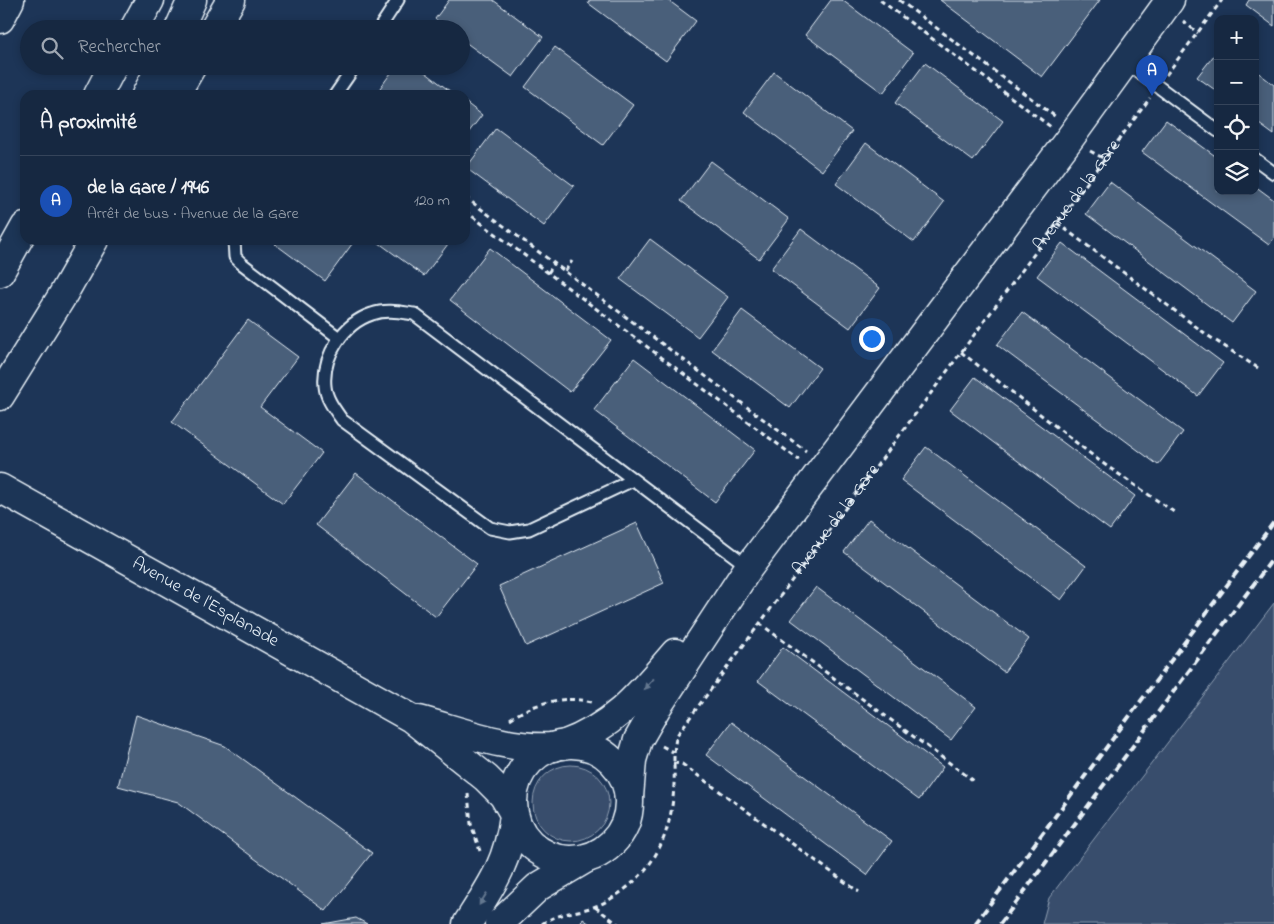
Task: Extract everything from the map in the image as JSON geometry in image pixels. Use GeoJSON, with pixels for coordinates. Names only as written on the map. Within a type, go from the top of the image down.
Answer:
{"type":"FeatureCollection","features":[{"type":"Feature","properties":{"kind":"main road"},"geometry":{"type":"LineString","coordinates":[[0,19],[10,0]]}},
{"type":"Feature","properties":{"kind":"main road"},"geometry":{"type":"LineString","coordinates":[[139,20],[150,0]]}},
{"type":"Feature","properties":{"kind":"main road"},"geometry":{"type":"LineString","coordinates":[[183,20],[192,0]]}},
{"type":"Feature","properties":{"kind":"main road"},"geometry":{"type":"LineString","coordinates":[[219,20],[231,0]]}},
{"type":"Feature","properties":{"kind":"main road"},"geometry":{"type":"LineString","coordinates":[[499,924],[538,887],[600,851],[622,830],[630,797],[632,760],[638,740],[657,707],[749,567],[1125,62],[1165,2]]}},
{"type":"Feature","properties":{"kind":"main road"},"geometry":{"type":"LineString","coordinates":[[101,90],[109,75]]}},
{"type":"Feature","properties":{"kind":"main road"},"geometry":{"type":"LineString","coordinates":[[149,90],[156,75]]}},
{"type":"Feature","properties":{"kind":"main road"},"geometry":{"type":"LineString","coordinates":[[178,90],[187,75]]}},
{"type":"Feature","properties":{"kind":"main road"},"geometry":{"type":"LineString","coordinates":[[0,272],[20,236]]}},
{"type":"Feature","properties":{"kind":"main road"},"geometry":{"type":"LineString","coordinates":[[3,391],[72,245]]}},
{"type":"Feature","properties":{"kind":"main road"},"geometry":{"type":"LineString","coordinates":[[3,391],[61,298],[91,245]]}},
{"type":"Feature","properties":{"kind":"main road","name":"Avenue de l'Esplanade"},"geometry":{"type":"LineString","coordinates":[[0,488],[411,718],[486,778],[503,795],[514,814]]}},
{"type":"Feature","properties":{"kind":"main road"},"geometry":{"type":"LineString","coordinates":[[467,924],[498,875],[506,857],[514,814],[515,792],[524,768],[532,759],[557,746],[603,727],[629,706],[749,567]]}},
{"type":"Feature","properties":{"kind":"main road","name":"Avenue de l'Esplanade"},"geometry":{"type":"LineString","coordinates":[[411,718],[507,744],[535,748],[557,746]]}},
{"type":"Feature","properties":{"kind":"main road"},"geometry":{"type":"LineString","coordinates":[[557,746],[582,746],[605,755],[620,771],[630,797]]}},
{"type":"Feature","properties":{"kind":"main road"},"geometry":{"type":"LineString","coordinates":[[514,814],[526,841],[540,852],[550,856],[570,859],[600,851]]}},
{"type":"Feature","properties":{"kind":"lane"},"geometry":{"type":"LineString","coordinates":[[385,20],[398,0]]}},
{"type":"Feature","properties":{"kind":"lane"},"geometry":{"type":"LineString","coordinates":[[1125,62],[1214,128]]}},
{"type":"Feature","properties":{"kind":"lane"},"geometry":{"type":"LineString","coordinates":[[338,90],[349,75]]}},
{"type":"Feature","properties":{"kind":"lane"},"geometry":{"type":"LineString","coordinates":[[1259,162],[1274,173]]}},
{"type":"Feature","properties":{"kind":"lane"},"geometry":{"type":"LineString","coordinates":[[234,245],[235,257],[241,263],[339,338]]}},
{"type":"Feature","properties":{"kind":"lane"},"geometry":{"type":"LineString","coordinates":[[633,480],[530,529],[510,532],[490,528],[342,420],[330,404],[325,386],[331,352],[339,338],[353,323],[372,314],[385,311],[414,314],[749,567]]}},
{"type":"Feature","properties":{"kind":"path"},"geometry":{"type":"LineString","coordinates":[[880,0],[1050,127]]}},
{"type":"Feature","properties":{"kind":"path"},"geometry":{"type":"LineString","coordinates":[[899,0],[1057,118]]}},
{"type":"Feature","properties":{"kind":"path"},"geometry":{"type":"LineString","coordinates":[[1164,78],[1222,0]]}},
{"type":"Feature","properties":{"kind":"path","name":"Avenue de la Gare"},"geometry":{"type":"LineString","coordinates":[[542,924],[551,918],[606,902],[640,877],[651,864],[660,849],[672,809],[675,773],[673,763],[678,735],[759,623],[1152,96]]}},
{"type":"Feature","properties":{"kind":"path"},"geometry":{"type":"LineString","coordinates":[[470,201],[808,453]]}},
{"type":"Feature","properties":{"kind":"path"},"geometry":{"type":"LineString","coordinates":[[470,215],[802,462]]}},
{"type":"Feature","properties":{"kind":"path"},"geometry":{"type":"LineString","coordinates":[[1057,223],[1210,336],[1258,368]]}},
{"type":"Feature","properties":{"kind":"path"},"geometry":{"type":"LineString","coordinates":[[565,271],[572,261]]}},
{"type":"Feature","properties":{"kind":"path"},"geometry":{"type":"LineString","coordinates":[[548,273],[554,264]]}},
{"type":"Feature","properties":{"kind":"path"},"geometry":{"type":"LineString","coordinates":[[962,352],[1102,462],[1174,512]]}},
{"type":"Feature","properties":{"kind":"path"},"geometry":{"type":"LineString","coordinates":[[759,623],[974,781]]}},
{"type":"Feature","properties":{"kind":"path"},"geometry":{"type":"LineString","coordinates":[[504,724],[522,711],[552,701],[583,700],[597,704]]}},
{"type":"Feature","properties":{"kind":"path"},"geometry":{"type":"LineString","coordinates":[[673,763],[682,764],[859,892]]}},
{"type":"Feature","properties":{"kind":"path"},"geometry":{"type":"LineString","coordinates":[[469,787],[471,824],[481,853]]}},
{"type":"Feature","properties":{"kind":"path"},"geometry":{"type":"LineString","coordinates":[[594,907],[618,924]]}},
{"type":"Feature","properties":{"kind":"shaded area"},"geometry":{"type":"Polygon","coordinates":[[[1274,603],[1274,924],[1042,924],[1049,898],[1274,603]]]}},
{"type":"Feature","properties":{"kind":"shaded area"},"geometry":{"type":"Polygon","coordinates":[[[571,765],[586,768],[598,776],[606,788],[609,803],[606,818],[598,830],[586,838],[571,841],[556,838],[544,830],[536,818],[533,803],[536,788],[544,776],[556,768],[571,765]]]}},
{"type":"Feature","properties":{"kind":"building"},"geometry":{"type":"Polygon","coordinates":[[[449,0],[493,0],[543,37],[513,77],[470,46],[470,20],[435,19],[449,0]]]}},
{"type":"Feature","properties":{"kind":"building"},"geometry":{"type":"Polygon","coordinates":[[[590,0],[668,0],[696,21],[666,61],[588,3],[590,0]]]}},
{"type":"Feature","properties":{"kind":"building"},"geometry":{"type":"Polygon","coordinates":[[[831,0],[842,0],[913,53],[883,93],[805,35],[831,0]]]}},
{"type":"Feature","properties":{"kind":"building"},"geometry":{"type":"Polygon","coordinates":[[[940,0],[1100,0],[1042,77],[940,0]]]}},
{"type":"Feature","properties":{"kind":"building"},"geometry":{"type":"Polygon","coordinates":[[[1249,0],[1274,0],[1274,26],[1246,5],[1249,0]]]}},
{"type":"Feature","properties":{"kind":"building"},"geometry":{"type":"Polygon","coordinates":[[[555,47],[633,105],[603,145],[525,87],[555,47]]]}},
{"type":"Feature","properties":{"kind":"building"},"geometry":{"type":"Polygon","coordinates":[[[1214,55],[1214,89],[1197,77],[1214,55]]]}},
{"type":"Feature","properties":{"kind":"building"},"geometry":{"type":"Polygon","coordinates":[[[925,63],[1003,121],[973,161],[895,103],[925,63]]]}},
{"type":"Feature","properties":{"kind":"building"},"geometry":{"type":"Polygon","coordinates":[[[774,72],[852,131],[822,171],[744,112],[774,72]]]}},
{"type":"Feature","properties":{"kind":"building"},"geometry":{"type":"Polygon","coordinates":[[[1259,73],[1274,85],[1274,135],[1259,124],[1259,73]]]}},
{"type":"Feature","properties":{"kind":"building"},"geometry":{"type":"Polygon","coordinates":[[[389,75],[429,75],[448,90],[379,90],[389,75]]]}},
{"type":"Feature","properties":{"kind":"building"},"geometry":{"type":"Polygon","coordinates":[[[470,106],[482,115],[470,131],[470,106]]]}},
{"type":"Feature","properties":{"kind":"building"},"geometry":{"type":"Polygon","coordinates":[[[1166,120],[1214,155],[1214,195],[1259,195],[1259,189],[1274,200],[1274,238],[1269,245],[1142,152],[1166,120]]]}},
{"type":"Feature","properties":{"kind":"building"},"geometry":{"type":"Polygon","coordinates":[[[496,128],[574,186],[544,226],[470,171],[470,163],[496,128]]]}},
{"type":"Feature","properties":{"kind":"building"},"geometry":{"type":"Polygon","coordinates":[[[866,143],[944,202],[914,242],[836,184],[866,143]]]}},
{"type":"Feature","properties":{"kind":"building"},"geometry":{"type":"Polygon","coordinates":[[[711,161],[789,219],[759,259],[681,201],[711,161]]]}},
{"type":"Feature","properties":{"kind":"building"},"geometry":{"type":"Polygon","coordinates":[[[1110,182],[1256,291],[1232,323],[1086,214],[1110,182]]]}},
{"type":"Feature","properties":{"kind":"building"},"geometry":{"type":"Polygon","coordinates":[[[801,229],[880,288],[850,328],[771,269],[801,229]]]}},
{"type":"Feature","properties":{"kind":"building"},"geometry":{"type":"Polygon","coordinates":[[[650,239],[728,297],[698,337],[620,279],[650,239]]]}},
{"type":"Feature","properties":{"kind":"building"},"geometry":{"type":"Polygon","coordinates":[[[1062,243],[1223,363],[1198,396],[1037,276],[1062,243]]]}},
{"type":"Feature","properties":{"kind":"building"},"geometry":{"type":"Polygon","coordinates":[[[276,245],[351,245],[325,281],[276,245]]]}},
{"type":"Feature","properties":{"kind":"building"},"geometry":{"type":"Polygon","coordinates":[[[382,245],[447,245],[424,276],[382,245]]]}},
{"type":"Feature","properties":{"kind":"building"},"geometry":{"type":"Polygon","coordinates":[[[490,248],[611,340],[570,392],[450,300],[490,248]]]}},
{"type":"Feature","properties":{"kind":"building"},"geometry":{"type":"Polygon","coordinates":[[[742,310],[820,368],[790,408],[712,350],[742,310]]]}},
{"type":"Feature","properties":{"kind":"building"},"geometry":{"type":"Polygon","coordinates":[[[1022,312],[1183,432],[1158,465],[997,345],[1022,312]]]}},
{"type":"Feature","properties":{"kind":"building"},"geometry":{"type":"Polygon","coordinates":[[[248,320],[298,357],[260,407],[322,453],[283,504],[172,422],[248,320]]]}},
{"type":"Feature","properties":{"kind":"building"},"geometry":{"type":"Polygon","coordinates":[[[634,358],[755,450],[715,502],[594,410],[634,358]]]}},
{"type":"Feature","properties":{"kind":"building"},"geometry":{"type":"Polygon","coordinates":[[[975,377],[1135,496],[1110,530],[950,410],[975,377]]]}},
{"type":"Feature","properties":{"kind":"building"},"geometry":{"type":"Polygon","coordinates":[[[926,447],[1086,566],[1061,600],[901,480],[926,447]]]}},
{"type":"Feature","properties":{"kind":"building"},"geometry":{"type":"Polygon","coordinates":[[[356,473],[477,564],[436,617],[316,525],[356,473]]]}},
{"type":"Feature","properties":{"kind":"building"},"geometry":{"type":"Polygon","coordinates":[[[869,519],[1029,639],[1004,672],[844,552],[869,519]]]}},
{"type":"Feature","properties":{"kind":"building"},"geometry":{"type":"Polygon","coordinates":[[[637,523],[664,583],[526,646],[499,586],[637,523]]]}},
{"type":"Feature","properties":{"kind":"building"},"geometry":{"type":"Polygon","coordinates":[[[816,587],[976,707],[951,740],[791,620],[816,587]]]}},
{"type":"Feature","properties":{"kind":"building"},"geometry":{"type":"Polygon","coordinates":[[[783,647],[943,767],[919,800],[758,681],[783,647]]]}},
{"type":"Feature","properties":{"kind":"building"},"geometry":{"type":"Polygon","coordinates":[[[136,715],[225,746],[372,853],[326,911],[178,802],[118,786],[136,715]]]}},
{"type":"Feature","properties":{"kind":"building"},"geometry":{"type":"Polygon","coordinates":[[[731,722],[892,841],[867,875],[706,755],[731,722]]]}},
{"type":"Feature","properties":{"kind":"building"},"geometry":{"type":"Polygon","coordinates":[[[356,918],[367,924],[323,924],[356,918]]]}},
{"type":"Feature","properties":{"kind":"building"},"geometry":{"type":"Polygon","coordinates":[[[583,919],[590,924],[580,924],[583,919]]]}},
{"type":"Feature","properties":{"kind":"railway"},"geometry":{"type":"LineString","coordinates":[[975,924],[1274,522]]}},
{"type":"Feature","properties":{"kind":"railway"},"geometry":{"type":"LineString","coordinates":[[1000,924],[1274,557]]}},
{"type":"Feature","properties":{"kind":"place","name":"de la Gare / 1946"},"geometry":{"type":"Point","coordinates":[1152,96]}}]}
